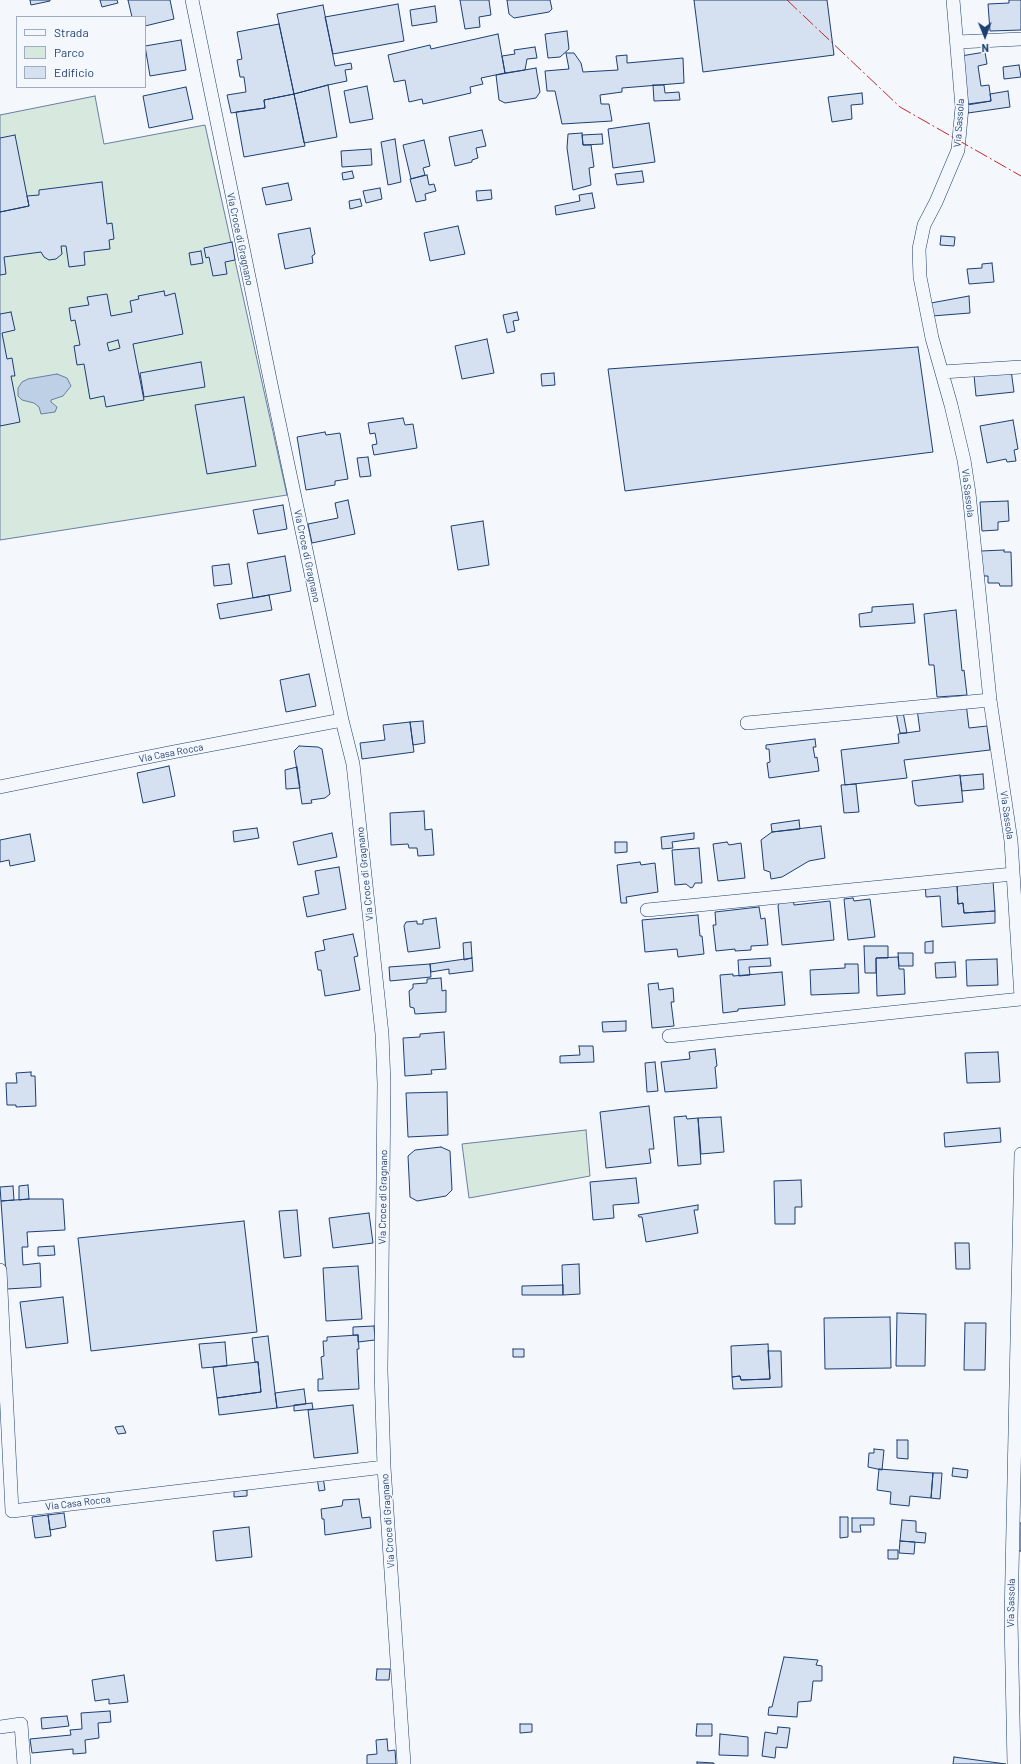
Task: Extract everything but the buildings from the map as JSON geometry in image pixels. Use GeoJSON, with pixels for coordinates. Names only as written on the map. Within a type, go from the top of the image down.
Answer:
{"type":"FeatureCollection","features":[{"type":"Feature","properties":{"kind":"street","name":"Via Croce di Gragnano"},"geometry":{"type":"LineString","coordinates":[[192,0],[342,720],[353,764],[382,1034],[384,1084],[381,1370],[384,1467],[404,1764]]}},
{"type":"Feature","properties":{"kind":"street","name":"Via Sassola"},"geometry":{"type":"LineString","coordinates":[[953,0],[958,42],[962,107],[958,150],[936,202],[924,225],[919,249],[920,277],[924,303],[962,453],[969,493],[990,700],[1010,841],[1021,998]]}},
{"type":"Feature","properties":{"kind":"street"},"geometry":{"type":"LineString","coordinates":[[958,42],[1021,39]]}},
{"type":"Feature","properties":{"kind":"street"},"geometry":{"type":"LineString","coordinates":[[942,372],[1021,367]]}},
{"type":"Feature","properties":{"kind":"street"},"geometry":{"type":"LineString","coordinates":[[747,723],[990,700]]}},
{"type":"Feature","properties":{"kind":"street","name":"Via Casa Rocca"},"geometry":{"type":"LineString","coordinates":[[0,787],[342,720]]}},
{"type":"Feature","properties":{"kind":"street"},"geometry":{"type":"LineString","coordinates":[[647,910],[1013,874]]}},
{"type":"Feature","properties":{"kind":"street"},"geometry":{"type":"LineString","coordinates":[[669,1036],[1021,998]]}},
{"type":"Feature","properties":{"kind":"street","name":"Via Sassola"},"geometry":{"type":"LineString","coordinates":[[1014,1764],[1011,1619],[1021,1154]]}},
{"type":"Feature","properties":{"kind":"street","name":"Via Casa Rocca"},"geometry":{"type":"LineString","coordinates":[[0,1270],[12,1511],[384,1467]]}},
{"type":"Feature","properties":{"kind":"street"},"geometry":{"type":"LineString","coordinates":[[0,1727],[21,1724],[24,1764]]}},
{"type":"Feature","properties":{"kind":"green space"},"geometry":{"type":"Polygon","coordinates":[[[95,96],[104,144],[205,125],[287,495],[0,540],[0,115],[95,96]]]}},
{"type":"Feature","properties":{"kind":"green space"},"geometry":{"type":"Polygon","coordinates":[[[586,1130],[590,1176],[469,1198],[462,1144],[586,1130]]]}},
{"type":"Feature","properties":{"kind":"water"},"geometry":{"type":"Polygon","coordinates":[[[57,374],[67,378],[71,386],[63,396],[51,400],[51,402],[57,407],[55,412],[41,414],[39,407],[34,403],[22,400],[18,396],[18,388],[22,382],[28,379],[57,374]]]}},
{"type":"Feature","properties":{"kind":"power"},"geometry":{"type":"LineString","coordinates":[[787,0],[900,107],[1021,176]]}}]}
